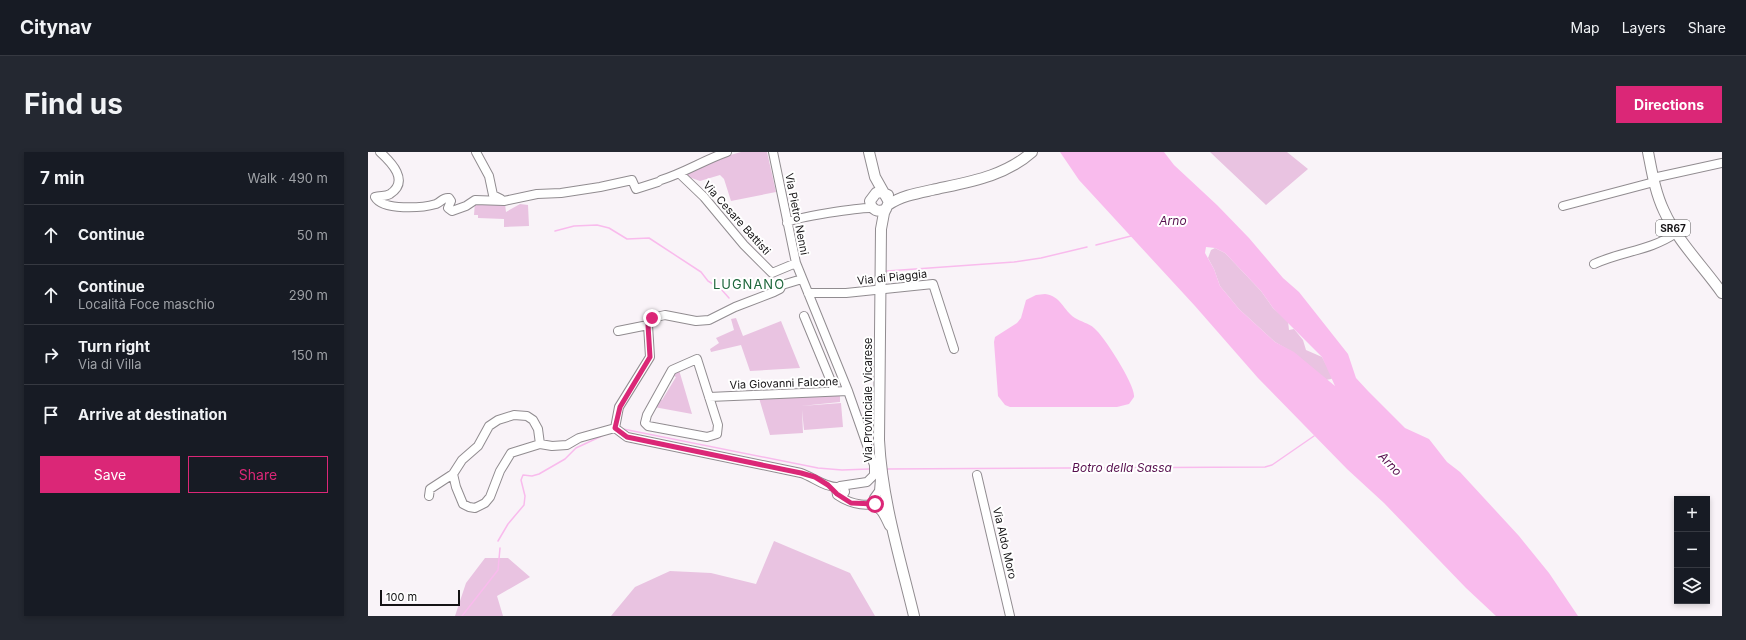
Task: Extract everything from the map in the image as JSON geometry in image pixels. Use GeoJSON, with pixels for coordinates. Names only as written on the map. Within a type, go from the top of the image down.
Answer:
{"type":"FeatureCollection","features":[{"type":"Feature","properties":{"kind":"main road"},"geometry":{"type":"LineString","coordinates":[[869,152],[875,177],[887,203]]}},
{"type":"Feature","properties":{"kind":"main road"},"geometry":{"type":"LineString","coordinates":[[875,177],[873,196],[870,204],[874,209],[880,211],[887,203],[908,196],[999,174],[1016,165],[1032,152]]}},
{"type":"Feature","properties":{"kind":"main road","name":"SR67"},"geometry":{"type":"LineString","coordinates":[[1648,152],[1654,180],[1664,212],[1676,234],[1722,293]]}},
{"type":"Feature","properties":{"kind":"main road"},"geometry":{"type":"LineString","coordinates":[[873,196],[881,192],[887,203]]}},
{"type":"Feature","properties":{"kind":"main road","name":"Via Provinciale Vicarese"},"geometry":{"type":"LineString","coordinates":[[887,203],[881,229],[880,462],[885,498],[914,616]]}},
{"type":"Feature","properties":{"kind":"main road","name":"Via Provinciale Vicarese"},"geometry":{"type":"LineString","coordinates":[[874,209],[881,229]]}},
{"type":"Feature","properties":{"kind":"street"},"geometry":{"type":"LineString","coordinates":[[380,152],[396,167],[398,178],[397,186],[391,193],[375,198],[385,205],[413,207],[436,204],[446,197],[450,200],[448,208],[452,211],[466,206],[475,200],[509,200],[537,194],[560,193],[600,187],[632,180],[636,189],[680,174],[715,156],[727,152]]}},
{"type":"Feature","properties":{"kind":"street"},"geometry":{"type":"LineString","coordinates":[[476,152],[489,176],[493,195],[497,199],[509,200]]}},
{"type":"Feature","properties":{"kind":"street","name":"Via Pietro Nenni"},"geometry":{"type":"LineString","coordinates":[[773,152],[796,263],[848,392],[872,460],[874,472],[873,476],[867,482],[843,492]]}},
{"type":"Feature","properties":{"kind":"street"},"geometry":{"type":"LineString","coordinates":[[1563,206],[1654,180],[1722,163]]}},
{"type":"Feature","properties":{"kind":"street","name":"Via Cesare Battisti"},"geometry":{"type":"LineString","coordinates":[[680,174],[704,197],[744,245],[782,285]]}},
{"type":"Feature","properties":{"kind":"street"},"geometry":{"type":"LineString","coordinates":[[855,208],[873,196]]}},
{"type":"Feature","properties":{"kind":"street"},"geometry":{"type":"LineString","coordinates":[[788,225],[810,218],[855,208],[874,209]]}},
{"type":"Feature","properties":{"kind":"street"},"geometry":{"type":"LineString","coordinates":[[785,212],[790,217],[810,218]]}},
{"type":"Feature","properties":{"kind":"street"},"geometry":{"type":"LineString","coordinates":[[788,225],[797,218]]}},
{"type":"Feature","properties":{"kind":"street"},"geometry":{"type":"LineString","coordinates":[[1594,264],[1605,259],[1661,243],[1676,234]]}},
{"type":"Feature","properties":{"kind":"street"},"geometry":{"type":"LineString","coordinates":[[772,273],[796,263]]}},
{"type":"Feature","properties":{"kind":"street"},"geometry":{"type":"LineString","coordinates":[[615,428],[620,407],[650,357],[648,325],[654,317],[665,315],[696,321],[709,320],[734,307],[774,292],[780,289],[782,285],[802,279]]}},
{"type":"Feature","properties":{"kind":"street","name":"Via di Piaggia"},"geometry":{"type":"LineString","coordinates":[[808,293],[846,293],[933,284],[954,349]]}},
{"type":"Feature","properties":{"kind":"street"},"geometry":{"type":"LineString","coordinates":[[804,316],[835,391]]}},
{"type":"Feature","properties":{"kind":"street"},"geometry":{"type":"LineString","coordinates":[[618,331],[648,325]]}},
{"type":"Feature","properties":{"kind":"street"},"geometry":{"type":"LineString","coordinates":[[697,359],[709,397],[718,427],[718,433],[714,436],[705,437],[649,427],[646,425],[647,415],[672,370],[697,359]]}},
{"type":"Feature","properties":{"kind":"street","name":"Via Giovanni Falcone"},"geometry":{"type":"LineString","coordinates":[[709,397],[835,391],[848,392]]}},
{"type":"Feature","properties":{"kind":"street"},"geometry":{"type":"LineString","coordinates":[[429,496],[430,489],[453,474],[462,460],[478,446],[489,426],[506,417],[521,415],[527,416],[533,420],[538,429],[540,444]]}},
{"type":"Feature","properties":{"kind":"street"},"geometry":{"type":"LineString","coordinates":[[453,474],[456,487],[463,504],[475,508],[485,503],[490,497],[507,457],[517,450],[540,444],[552,446],[567,445],[579,438],[615,428]]}},
{"type":"Feature","properties":{"kind":"street"},"geometry":{"type":"LineString","coordinates":[[615,428],[627,437],[815,477],[843,492],[851,503],[859,504],[872,501],[878,503],[885,498]]}},
{"type":"Feature","properties":{"kind":"street"},"geometry":{"type":"LineString","coordinates":[[872,501],[880,488],[880,462]]}},
{"type":"Feature","properties":{"kind":"street","name":"Via Aldo Moro"},"geometry":{"type":"LineString","coordinates":[[977,475],[1010,616]]}},
{"type":"Feature","properties":{"kind":"street"},"geometry":{"type":"LineString","coordinates":[[872,501],[882,512],[896,541]]}},
{"type":"Feature","properties":{"kind":"shaded area"},"geometry":{"type":"Polygon","coordinates":[[[741,152],[767,152],[776,192],[731,201],[724,179],[720,175],[700,181],[686,176],[685,174],[716,159],[741,152]]]}},
{"type":"Feature","properties":{"kind":"shaded area"},"geometry":{"type":"Polygon","coordinates":[[[1210,152],[1287,152],[1308,169],[1266,205],[1210,152]]]}},
{"type":"Feature","properties":{"kind":"shaded area"},"geometry":{"type":"Polygon","coordinates":[[[475,202],[505,204],[506,212],[520,204],[528,205],[529,226],[504,227],[504,219],[478,218],[478,215],[474,215],[475,202]]]}},
{"type":"Feature","properties":{"kind":"shaded area"},"geometry":{"type":"Polygon","coordinates":[[[1215,248],[1225,253],[1261,291],[1273,308],[1288,321],[1289,330],[1294,329],[1303,340],[1306,350],[1322,357],[1333,378],[1326,380],[1294,353],[1275,342],[1239,309],[1220,286],[1208,258],[1211,250],[1215,248]]]}},
{"type":"Feature","properties":{"kind":"shaded area"},"geometry":{"type":"Polygon","coordinates":[[[736,318],[743,336],[781,321],[800,368],[750,371],[741,345],[711,352],[710,349],[719,343],[716,338],[734,330],[731,319],[736,318]]]}},
{"type":"Feature","properties":{"kind":"shaded area"},"geometry":{"type":"Polygon","coordinates":[[[679,370],[692,414],[654,407],[659,399],[662,400],[676,377],[672,375],[679,370]]]}},
{"type":"Feature","properties":{"kind":"shaded area"},"geometry":{"type":"Polygon","coordinates":[[[840,395],[840,402],[801,406],[841,403],[843,427],[804,430],[802,410],[803,433],[770,435],[759,398],[840,395]]]}},
{"type":"Feature","properties":{"kind":"shaded area"},"geometry":{"type":"Polygon","coordinates":[[[774,541],[850,573],[875,616],[611,616],[635,587],[670,571],[711,573],[756,584],[774,541]]]}},
{"type":"Feature","properties":{"kind":"shaded area"},"geometry":{"type":"Polygon","coordinates":[[[485,558],[508,558],[530,577],[497,596],[503,616],[455,616],[466,583],[485,558]]]}},
{"type":"Feature","properties":{"kind":"water","name":"Arno"},"geometry":{"type":"Polygon","coordinates":[[[1060,152],[1164,152],[1174,165],[1217,205],[1249,238],[1283,278],[1299,292],[1348,354],[1356,378],[1368,391],[1405,428],[1429,439],[1447,462],[1460,472],[1519,536],[1549,573],[1578,616],[1496,616],[1466,588],[1384,503],[1347,469],[1258,378],[1195,306],[1079,180],[1060,152]],[[1206,247],[1205,253],[1214,269],[1220,286],[1239,309],[1275,342],[1294,352],[1335,386],[1322,357],[1273,308],[1261,291],[1225,253],[1215,248],[1206,247]]]}},
{"type":"Feature","properties":{"kind":"water"},"geometry":{"type":"Polygon","coordinates":[[[1045,294],[1055,297],[1071,315],[1092,326],[1099,333],[1125,372],[1130,383],[1134,397],[1129,404],[1117,407],[1010,407],[1005,405],[998,396],[994,342],[995,337],[1017,323],[1021,318],[1026,300],[1036,295],[1045,294]]]}},
{"type":"Feature","properties":{"kind":"waterway"},"geometry":{"type":"LineString","coordinates":[[555,231],[574,226],[597,225],[609,228],[627,239],[649,238],[701,272],[708,281],[721,289],[729,298]]}},
{"type":"Feature","properties":{"kind":"waterway"},"geometry":{"type":"LineString","coordinates":[[1096,245],[1131,236]]}},
{"type":"Feature","properties":{"kind":"waterway"},"geometry":{"type":"LineString","coordinates":[[887,271],[1014,262],[1041,258],[1087,247]]}},
{"type":"Feature","properties":{"kind":"waterway","name":"Botro della Sassa"},"geometry":{"type":"LineString","coordinates":[[623,429],[818,468],[842,470],[869,469]]}},
{"type":"Feature","properties":{"kind":"waterway","name":"Botro della Sassa"},"geometry":{"type":"LineString","coordinates":[[498,541],[508,524],[524,505],[525,496],[521,480],[523,475],[532,476],[539,474],[565,459],[576,448],[606,434]]}},
{"type":"Feature","properties":{"kind":"waterway","name":"Botro della Sassa"},"geometry":{"type":"LineString","coordinates":[[885,469],[1265,467],[1272,465],[1314,436]]}},
{"type":"Feature","properties":{"kind":"waterway","name":"Botro della Sassa"},"geometry":{"type":"LineString","coordinates":[[462,616],[498,570],[500,548]]}},
{"type":"Feature","properties":{"kind":"district","name":"LUGNANO"},"geometry":{"type":"Point","coordinates":[749,284]}},
{"type":"Feature","properties":{"kind":"route"},"geometry":{"type":"LineString","coordinates":[[652,318],[648,325],[650,357],[620,407],[615,428],[627,437],[815,477],[851,503],[875,504]]}}]}
